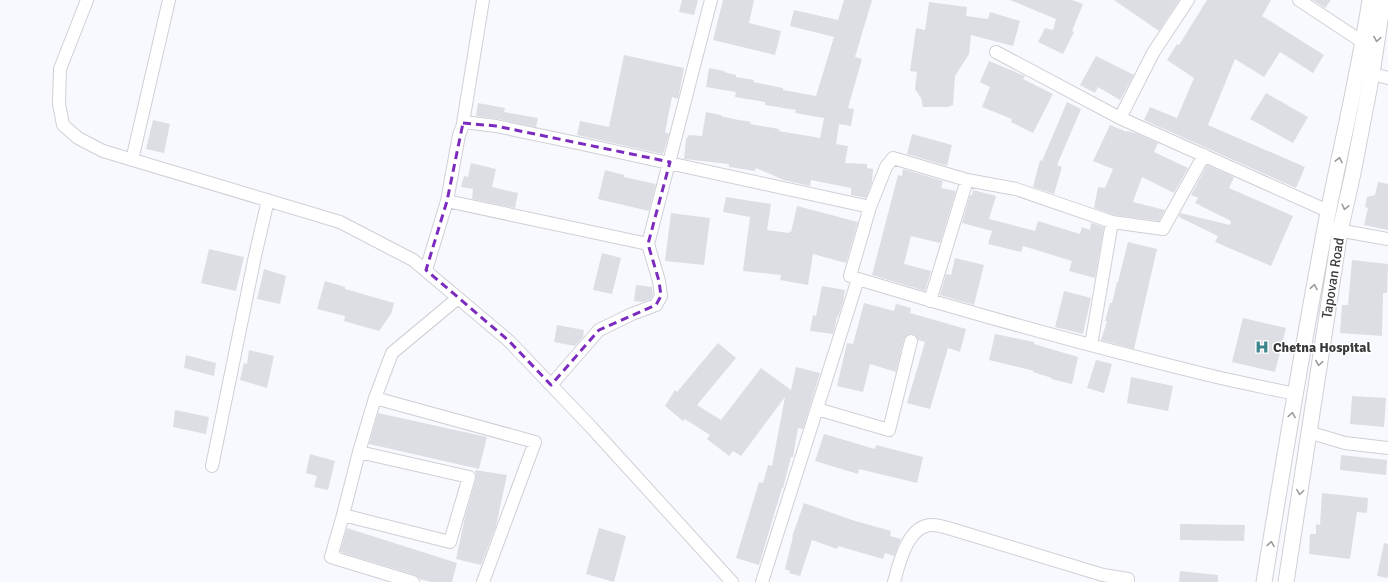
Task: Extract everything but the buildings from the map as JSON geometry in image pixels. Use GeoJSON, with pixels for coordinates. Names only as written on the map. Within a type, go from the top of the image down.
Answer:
{"type":"FeatureCollection","features":[{"type":"Feature","properties":{"kind":"main road"},"geometry":{"type":"LineString","coordinates":[[1264,582],[1295,394],[1332,230],[1328,211],[1364,43],[1370,0]]}},
{"type":"Feature","properties":{"kind":"main road","name":"Tapovan Road"},"geometry":{"type":"LineString","coordinates":[[1286,582],[1308,432],[1332,230],[1353,173],[1372,74],[1383,0]]}},
{"type":"Feature","properties":{"kind":"street"},"geometry":{"type":"LineString","coordinates":[[87,0],[60,69],[59,104],[63,125],[78,138],[103,151],[340,222],[413,260],[509,341],[591,427],[732,582]]}},
{"type":"Feature","properties":{"kind":"street"},"geometry":{"type":"LineString","coordinates":[[132,160],[169,0]]}},
{"type":"Feature","properties":{"kind":"street"},"geometry":{"type":"LineString","coordinates":[[426,270],[447,201],[459,135],[463,123],[484,0]]}},
{"type":"Feature","properties":{"kind":"street"},"geometry":{"type":"LineString","coordinates":[[551,385],[599,330],[632,314],[656,305],[661,296],[659,282],[648,244],[711,0]]}},
{"type":"Feature","properties":{"kind":"street"},"geometry":{"type":"LineString","coordinates":[[1299,0],[1364,43]]}},
{"type":"Feature","properties":{"kind":"street"},"geometry":{"type":"LineString","coordinates":[[1120,118],[1152,53],[1183,2]]}},
{"type":"Feature","properties":{"kind":"street"},"geometry":{"type":"LineString","coordinates":[[996,52],[1120,118],[1328,211]]}},
{"type":"Feature","properties":{"kind":"street"},"geometry":{"type":"LineString","coordinates":[[1372,74],[1388,78]]}},
{"type":"Feature","properties":{"kind":"street"},"geometry":{"type":"LineString","coordinates":[[463,123],[496,126],[670,162],[870,207]]}},
{"type":"Feature","properties":{"kind":"street"},"geometry":{"type":"LineString","coordinates":[[1204,155],[1163,229],[1112,222],[1016,188],[967,180],[893,158],[886,167],[870,207],[850,276],[930,301],[1091,345],[1201,373],[1295,394]]}},
{"type":"Feature","properties":{"kind":"street"},"geometry":{"type":"LineString","coordinates":[[930,301],[967,180]]}},
{"type":"Feature","properties":{"kind":"street"},"geometry":{"type":"LineString","coordinates":[[212,466],[268,200]]}},
{"type":"Feature","properties":{"kind":"street"},"geometry":{"type":"LineString","coordinates":[[447,201],[648,244]]}},
{"type":"Feature","properties":{"kind":"street"},"geometry":{"type":"LineString","coordinates":[[1091,345],[1112,222]]}},
{"type":"Feature","properties":{"kind":"street"},"geometry":{"type":"LineString","coordinates":[[1332,230],[1388,239]]}},
{"type":"Feature","properties":{"kind":"street"},"geometry":{"type":"LineString","coordinates":[[762,582],[858,279]]}},
{"type":"Feature","properties":{"kind":"street"},"geometry":{"type":"LineString","coordinates":[[413,582],[331,557],[375,398],[392,353],[458,298]]}},
{"type":"Feature","properties":{"kind":"street"},"geometry":{"type":"LineString","coordinates":[[817,409],[889,430],[911,341]]}},
{"type":"Feature","properties":{"kind":"street"},"geometry":{"type":"LineString","coordinates":[[375,398],[535,442],[483,582]]}},
{"type":"Feature","properties":{"kind":"street"},"geometry":{"type":"LineString","coordinates":[[1308,432],[1345,443],[1388,448]]}},
{"type":"Feature","properties":{"kind":"street"},"geometry":{"type":"LineString","coordinates":[[343,515],[450,542],[469,477],[359,452]]}},
{"type":"Feature","properties":{"kind":"street"},"geometry":{"type":"LineString","coordinates":[[894,582],[900,558],[910,538],[919,529],[932,525],[948,528],[1103,575],[1128,579],[1128,582]]}},
{"type":"Feature","properties":{"kind":"highlighted area"},"geometry":{"type":"Polygon","coordinates":[[[463,123],[496,126],[670,162],[648,244],[659,281],[661,296],[656,305],[599,330],[551,385],[509,341],[426,270],[447,201],[463,123]]]}},
{"type":"Feature","properties":{"kind":"place","name":"Chetna Hospital"},"geometry":{"type":"Point","coordinates":[1262,347]}}]}
